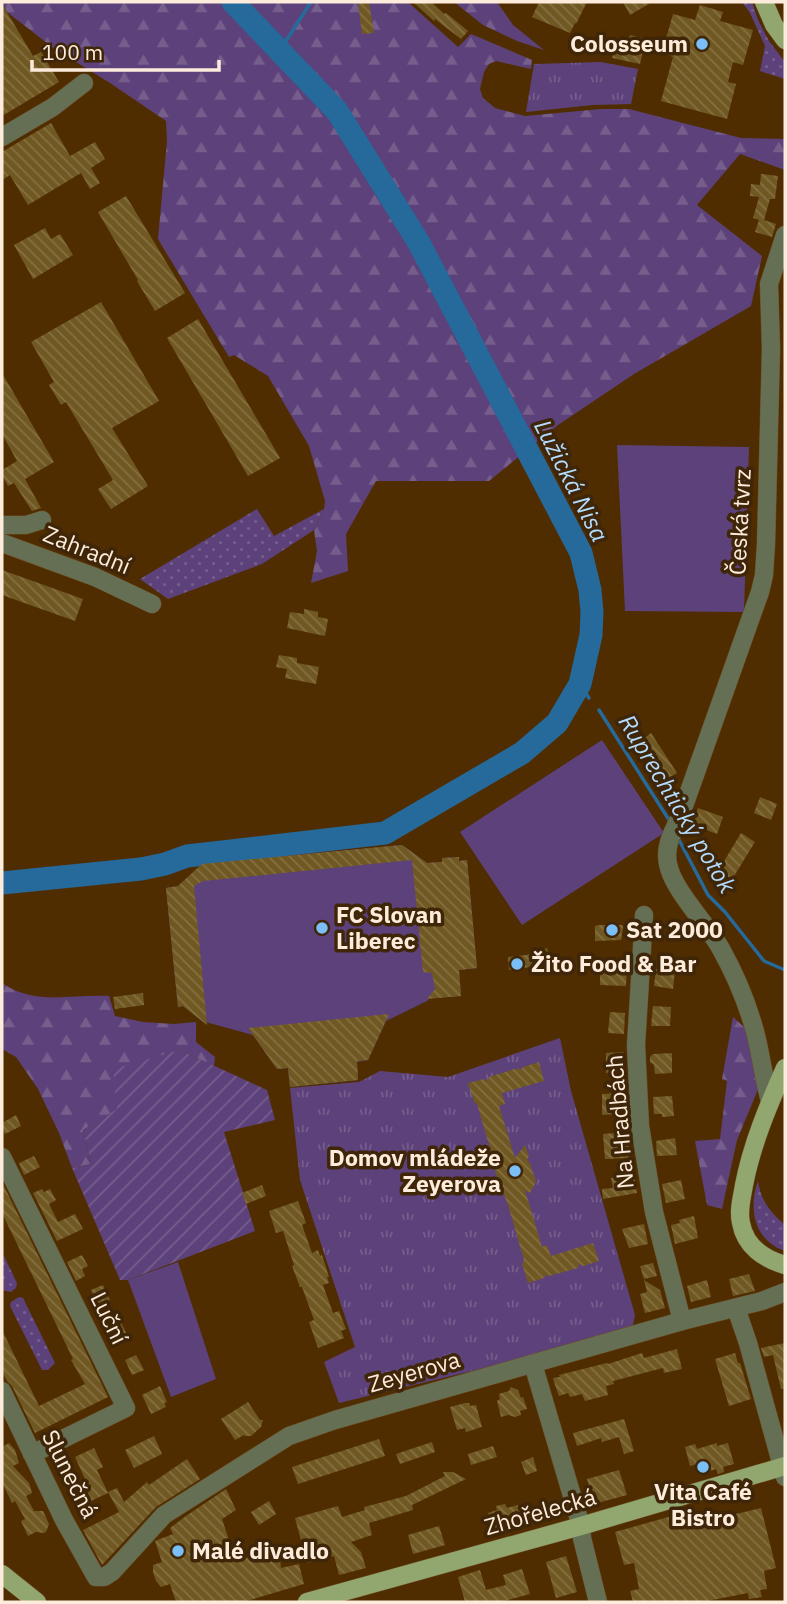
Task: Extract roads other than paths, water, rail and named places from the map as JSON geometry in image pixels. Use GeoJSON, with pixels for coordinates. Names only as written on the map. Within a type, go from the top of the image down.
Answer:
{"type":"FeatureCollection","features":[{"type":"Feature","properties":{"kind":"main road"},"geometry":{"type":"LineString","coordinates":[[764,2],[774,25],[785,40]]}},
{"type":"Feature","properties":{"kind":"main road"},"geometry":{"type":"LineString","coordinates":[[785,1068],[770,1101],[747,1169],[740,1206],[743,1230],[752,1247],[770,1260],[785,1265]]}},
{"type":"Feature","properties":{"kind":"main road","name":"Zhořelecká"},"geometry":{"type":"LineString","coordinates":[[307,1602],[330,1599],[784,1470]]}},
{"type":"Feature","properties":{"kind":"main road"},"geometry":{"type":"LineString","coordinates":[[7,1578],[37,1602]]}},
{"type":"Feature","properties":{"kind":"main road"},"geometry":{"type":"LineString","coordinates":[[7,1578],[51,1602]]}},
{"type":"Feature","properties":{"kind":"street"},"geometry":{"type":"LineString","coordinates":[[2,137],[53,107],[84,83]]}},
{"type":"Feature","properties":{"kind":"street","name":"Česká tvrz"},"geometry":{"type":"LineString","coordinates":[[770,1101],[754,1028],[742,991],[720,946],[670,872],[666,853],[764,575],[771,348],[769,284],[785,235]]}},
{"type":"Feature","properties":{"kind":"street","name":"Zahradní"},"geometry":{"type":"LineString","coordinates":[[2,525],[26,525],[42,520]]}},
{"type":"Feature","properties":{"kind":"street","name":"Zahradní"},"geometry":{"type":"LineString","coordinates":[[2,543],[95,577],[152,604]]}},
{"type":"Feature","properties":{"kind":"street","name":"Na Hradbách"},"geometry":{"type":"LineString","coordinates":[[644,915],[636,1045],[640,1126],[654,1212],[682,1321]]}},
{"type":"Feature","properties":{"kind":"street","name":"Luční"},"geometry":{"type":"LineString","coordinates":[[2,1157],[125,1408],[32,1454]]}},
{"type":"Feature","properties":{"kind":"street","name":"Zeyerova"},"geometry":{"type":"LineString","coordinates":[[96,1577],[104,1577],[111,1572],[164,1514],[289,1436],[335,1420],[682,1321],[762,1301],[785,1292]]}},
{"type":"Feature","properties":{"kind":"street"},"geometry":{"type":"LineString","coordinates":[[736,1308],[784,1470]]}},
{"type":"Feature","properties":{"kind":"street"},"geometry":{"type":"LineString","coordinates":[[533,1364],[581,1526],[598,1602]]}},
{"type":"Feature","properties":{"kind":"street","name":"Slunečná"},"geometry":{"type":"LineString","coordinates":[[2,1391],[64,1520],[96,1577]]}},
{"type":"Feature","properties":{"kind":"waterway","name":"Lužická Nisa"},"geometry":{"type":"LineString","coordinates":[[2,883],[141,869],[187,856],[385,833],[522,753],[557,723],[580,684],[591,635],[592,612],[581,553],[419,243],[337,111],[233,2]]}},
{"type":"Feature","properties":{"kind":"waterway"},"geometry":{"type":"LineString","coordinates":[[280,50],[311,2]]}},
{"type":"Feature","properties":{"kind":"waterway","name":"Ruprechtický potok"},"geometry":{"type":"LineString","coordinates":[[580,684],[589,698]]}},
{"type":"Feature","properties":{"kind":"waterway","name":"Ruprechtický potok"},"geometry":{"type":"LineString","coordinates":[[599,710],[671,823]]}},
{"type":"Feature","properties":{"kind":"waterway","name":"Ruprechtický potok"},"geometry":{"type":"LineString","coordinates":[[677,836],[708,895],[764,961],[785,970]]}},
{"type":"Feature","properties":{"kind":"place","name":"Colosseum"},"geometry":{"type":"Point","coordinates":[702,44]}},
{"type":"Feature","properties":{"kind":"place","name":"FC Slovan Liberec"},"geometry":{"type":"Point","coordinates":[322,928]}},
{"type":"Feature","properties":{"kind":"place","name":"Sat 2000"},"geometry":{"type":"Point","coordinates":[612,930]}},
{"type":"Feature","properties":{"kind":"place","name":"Žito Food & Bar"},"geometry":{"type":"Point","coordinates":[517,964]}},
{"type":"Feature","properties":{"kind":"place","name":"Domov mládeže Zeyerova"},"geometry":{"type":"Point","coordinates":[515,1171]}},
{"type":"Feature","properties":{"kind":"place","name":"Vita Café Bistro"},"geometry":{"type":"Point","coordinates":[703,1467]}},
{"type":"Feature","properties":{"kind":"place","name":"Malé divadlo"},"geometry":{"type":"Point","coordinates":[178,1551]}}]}
